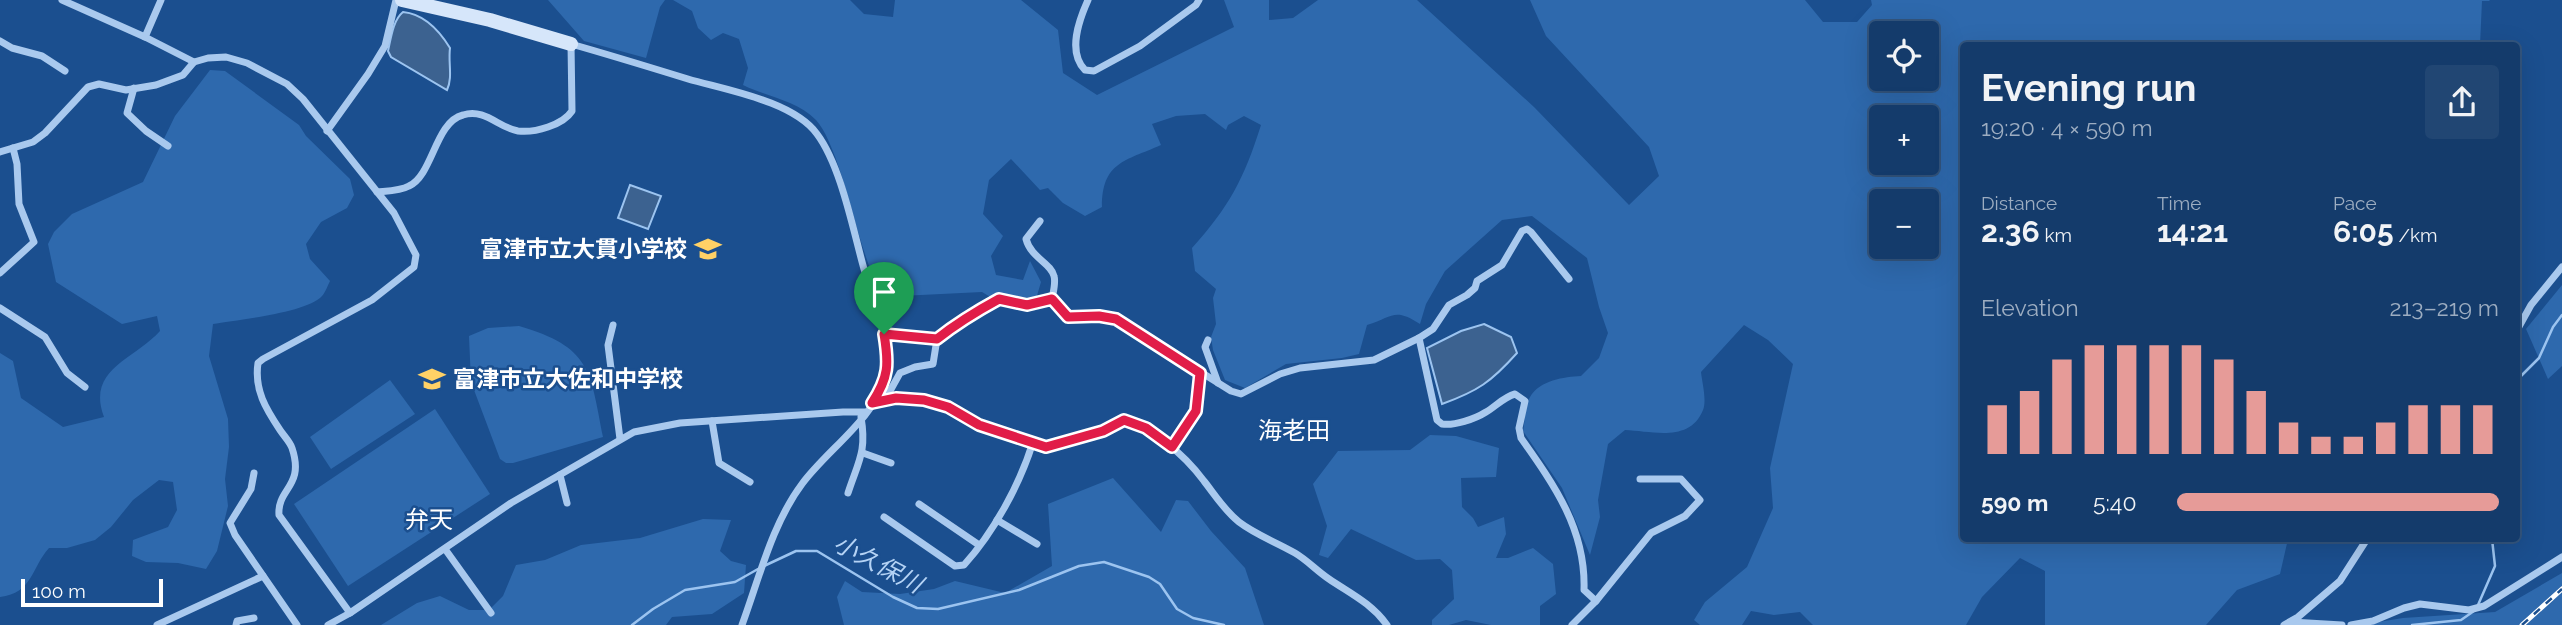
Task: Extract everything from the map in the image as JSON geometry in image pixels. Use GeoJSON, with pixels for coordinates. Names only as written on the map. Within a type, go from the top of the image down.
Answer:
{"type":"FeatureCollection","features":[{"type":"Feature","properties":{"kind":"street"},"geometry":{"type":"LineString","coordinates":[[62,0],[194,62]]}},
{"type":"Feature","properties":{"kind":"street"},"geometry":{"type":"LineString","coordinates":[[145,37],[161,0]]}},
{"type":"Feature","properties":{"kind":"street"},"geometry":{"type":"LineString","coordinates":[[327,131],[385,47],[396,0]]}},
{"type":"Feature","properties":{"kind":"street"},"geometry":{"type":"LineString","coordinates":[[402,0],[490,20],[765,102],[800,118],[810,126],[825,147],[839,183],[884,334],[888,369],[886,379],[873,402],[803,482],[782,519],[742,625]]}},
{"type":"Feature","properties":{"kind":"street"},"geometry":{"type":"LineString","coordinates":[[1087,0],[1075,49],[1079,64],[1085,70],[1094,71],[1140,46],[1199,0]]}},
{"type":"Feature","properties":{"kind":"street"},"geometry":{"type":"LineString","coordinates":[[0,41],[12,48],[42,56],[65,71]]}},
{"type":"Feature","properties":{"kind":"street"},"geometry":{"type":"LineString","coordinates":[[377,192],[407,188],[417,181],[443,134],[452,121],[462,115],[489,116],[516,131],[551,126],[567,118],[572,111],[571,44]]}},
{"type":"Feature","properties":{"kind":"street"},"geometry":{"type":"LineString","coordinates":[[0,152],[33,142],[45,133],[88,87],[99,85],[126,90],[156,85],[183,75],[194,62],[226,57],[267,72],[287,84],[303,99],[377,192],[408,237],[416,255],[414,267],[372,300],[263,359],[258,363],[257,370],[264,407],[292,447],[295,480],[278,504],[279,515],[350,613]]}},
{"type":"Feature","properties":{"kind":"street"},"geometry":{"type":"LineString","coordinates":[[134,88],[127,113],[146,131],[168,146]]}},
{"type":"Feature","properties":{"kind":"street"},"geometry":{"type":"LineString","coordinates":[[0,273],[34,242],[19,204],[17,164],[13,148]]}},
{"type":"Feature","properties":{"kind":"street"},"geometry":{"type":"LineString","coordinates":[[1040,221],[1026,239],[1028,248],[1052,272],[1055,278],[1052,299],[1068,317],[1099,316],[1116,319],[1218,384],[1241,394],[1280,374],[1300,368],[1374,360],[1419,338],[1433,329],[1450,305],[1467,295],[1478,281],[1502,265],[1522,230],[1531,232],[1569,279]]}},
{"type":"Feature","properties":{"kind":"street"},"geometry":{"type":"LineString","coordinates":[[2520,325],[2531,305],[2562,267]]}},
{"type":"Feature","properties":{"kind":"street"},"geometry":{"type":"LineString","coordinates":[[873,402],[890,391],[900,373],[933,364],[937,339],[964,318],[979,313],[999,299],[1027,305],[1052,299]]}},
{"type":"Feature","properties":{"kind":"street"},"geometry":{"type":"LineString","coordinates":[[0,308],[45,337],[67,373],[85,387]]}},
{"type":"Feature","properties":{"kind":"street"},"geometry":{"type":"LineString","coordinates":[[613,325],[608,345],[620,439]]}},
{"type":"Feature","properties":{"kind":"street"},"geometry":{"type":"LineString","coordinates":[[884,334],[937,339]]}},
{"type":"Feature","properties":{"kind":"street"},"geometry":{"type":"LineString","coordinates":[[1419,338],[1437,420],[1442,424],[1457,423],[1485,413],[1510,395],[1515,394],[1525,401],[1518,428],[1521,438],[1569,512],[1584,565],[1584,590],[1596,601]]}},
{"type":"Feature","properties":{"kind":"street"},"geometry":{"type":"LineString","coordinates":[[1208,341],[1205,347],[1218,384]]}},
{"type":"Feature","properties":{"kind":"street"},"geometry":{"type":"LineString","coordinates":[[1172,447],[1196,411],[1200,373]]}},
{"type":"Feature","properties":{"kind":"street"},"geometry":{"type":"LineString","coordinates":[[873,402],[896,398],[924,400],[948,407],[979,425],[1046,447],[1103,431],[1124,420],[1146,428],[1172,447],[1195,469],[1221,505],[1239,522],[1295,553],[1327,578],[1376,609],[1387,625]]}},
{"type":"Feature","properties":{"kind":"street"},"geometry":{"type":"LineString","coordinates":[[328,625],[343,622],[350,613],[511,503],[620,439],[651,427],[712,421],[863,415]]}},
{"type":"Feature","properties":{"kind":"street"},"geometry":{"type":"LineString","coordinates":[[848,493],[863,453],[863,415]]}},
{"type":"Feature","properties":{"kind":"street"},"geometry":{"type":"LineString","coordinates":[[712,421],[719,463],[750,482]]}},
{"type":"Feature","properties":{"kind":"street"},"geometry":{"type":"LineString","coordinates":[[884,517],[955,566],[964,565],[997,520],[1024,470],[1033,442]]}},
{"type":"Feature","properties":{"kind":"street"},"geometry":{"type":"LineString","coordinates":[[863,453],[891,463]]}},
{"type":"Feature","properties":{"kind":"street"},"geometry":{"type":"LineString","coordinates":[[254,473],[251,489],[230,523],[235,535],[297,625]]}},
{"type":"Feature","properties":{"kind":"street"},"geometry":{"type":"LineString","coordinates":[[560,475],[567,503]]}},
{"type":"Feature","properties":{"kind":"street"},"geometry":{"type":"LineString","coordinates":[[1572,625],[1596,601],[1651,533],[1685,516],[1700,500],[1681,479],[1640,478]]}},
{"type":"Feature","properties":{"kind":"street"},"geometry":{"type":"LineString","coordinates":[[919,504],[979,545]]}},
{"type":"Feature","properties":{"kind":"street"},"geometry":{"type":"LineString","coordinates":[[997,520],[1037,544]]}},
{"type":"Feature","properties":{"kind":"street"},"geometry":{"type":"LineString","coordinates":[[2287,623],[2340,581],[2365,542]]}},
{"type":"Feature","properties":{"kind":"street"},"geometry":{"type":"LineString","coordinates":[[445,549],[491,613]]}},
{"type":"Feature","properties":{"kind":"street"},"geometry":{"type":"LineString","coordinates":[[2351,625],[2373,621],[2420,604],[2469,610],[2484,606],[2562,557]]}},
{"type":"Feature","properties":{"kind":"street"},"geometry":{"type":"LineString","coordinates":[[157,625],[263,576]]}},
{"type":"Feature","properties":{"kind":"street"},"geometry":{"type":"LineString","coordinates":[[236,625],[237,621],[254,618]]}},
{"type":"Feature","properties":{"kind":"street"},"geometry":{"type":"LineString","coordinates":[[2287,623],[2342,625]]}},
{"type":"Feature","properties":{"kind":"shaded area"},"geometry":{"type":"Polygon","coordinates":[[[548,0],[665,0],[660,7],[646,58],[584,41],[548,0]]]}},
{"type":"Feature","properties":{"kind":"shaded area"},"geometry":{"type":"Polygon","coordinates":[[[673,0],[850,0],[864,14],[893,17],[895,0],[1021,0],[1058,30],[1063,73],[1097,95],[1234,27],[1224,0],[1269,0],[1269,20],[1293,18],[1318,0],[1417,0],[1534,107],[1629,205],[1659,176],[1649,147],[1546,36],[1530,0],[1805,0],[1823,22],[1857,22],[1872,5],[1871,0],[2490,1],[2482,1],[2480,42],[1960,42],[1960,542],[2287,542],[2280,574],[2237,590],[2206,625],[2045,625],[2045,571],[2020,558],[1982,597],[1966,625],[1813,625],[1800,612],[1774,615],[1751,611],[1742,625],[1700,625],[1694,620],[1705,602],[1747,567],[1773,508],[1770,468],[1793,364],[1768,340],[1744,325],[1701,372],[1705,401],[1697,420],[1689,427],[1669,433],[1625,430],[1608,444],[1598,500],[1600,517],[1590,555],[1562,488],[1523,431],[1527,404],[1534,391],[1553,380],[1581,376],[1599,358],[1608,333],[1587,258],[1532,216],[1502,220],[1445,271],[1426,304],[1420,324],[1404,316],[1394,315],[1367,325],[1359,354],[1286,364],[1245,388],[1225,380],[1213,350],[1211,337],[1216,324],[1213,298],[1216,289],[1195,271],[1192,248],[1216,219],[1234,191],[1261,125],[1244,116],[1228,125],[1226,130],[1205,114],[1176,116],[1152,124],[1161,145],[1118,165],[1106,181],[1102,207],[1085,216],[1063,203],[1048,188],[1040,190],[1011,159],[989,180],[983,214],[1003,236],[991,256],[996,275],[1023,280],[1030,261],[1041,282],[1036,299],[992,298],[982,292],[880,297],[841,174],[823,129],[800,108],[743,85],[748,68],[739,39],[723,33],[711,40],[698,28],[692,11],[673,0]]]}},
{"type":"Feature","properties":{"kind":"shaded area"},"geometry":{"type":"Polygon","coordinates":[[[403,12],[418,16],[430,24],[450,48],[450,80],[447,90],[391,57],[388,51],[393,30],[403,12]]]}},
{"type":"Feature","properties":{"kind":"shaded area"},"geometry":{"type":"Polygon","coordinates":[[[210,70],[225,71],[299,125],[306,136],[350,179],[354,195],[347,208],[321,222],[306,244],[310,259],[330,281],[322,296],[302,307],[213,324],[209,356],[228,419],[229,447],[225,479],[228,506],[217,551],[206,569],[178,563],[146,562],[132,556],[133,540],[168,527],[177,510],[173,482],[159,480],[133,500],[111,527],[95,540],[67,548],[49,548],[25,585],[11,595],[0,597],[0,353],[13,361],[21,398],[63,427],[104,417],[100,401],[107,376],[160,331],[157,316],[122,324],[56,282],[48,244],[54,232],[72,214],[143,182],[175,116],[210,70]]]}},
{"type":"Feature","properties":{"kind":"shaded area"},"geometry":{"type":"Polygon","coordinates":[[[630,185],[661,196],[648,229],[618,218],[630,185]]]}},
{"type":"Feature","properties":{"kind":"shaded area"},"geometry":{"type":"Polygon","coordinates":[[[2562,285],[2562,366],[2548,379],[2526,329],[2562,285]]]}},
{"type":"Feature","properties":{"kind":"shaded area"},"geometry":{"type":"Polygon","coordinates":[[[1484,324],[1511,337],[1517,353],[1483,384],[1442,404],[1427,348],[1461,331],[1484,324]]]}},
{"type":"Feature","properties":{"kind":"shaded area"},"geometry":{"type":"Polygon","coordinates":[[[519,326],[561,343],[583,364],[595,394],[603,437],[513,463],[500,459],[471,382],[469,336],[488,328],[519,326]]]}},
{"type":"Feature","properties":{"kind":"shaded area"},"geometry":{"type":"Polygon","coordinates":[[[390,380],[415,414],[331,469],[310,437],[390,380]]]}},
{"type":"Feature","properties":{"kind":"shaded area"},"geometry":{"type":"Polygon","coordinates":[[[435,409],[490,494],[348,586],[294,504],[435,409]]]}},
{"type":"Feature","properties":{"kind":"shaded area"},"geometry":{"type":"Polygon","coordinates":[[[1430,435],[1456,436],[1499,448],[1496,477],[1461,478],[1462,507],[1478,527],[1504,517],[1506,534],[1496,558],[1508,558],[1533,548],[1553,564],[1556,594],[1540,606],[1540,625],[1491,625],[1466,620],[1449,625],[1432,625],[1432,620],[1454,599],[1452,570],[1440,559],[1416,560],[1351,529],[1328,558],[1319,555],[1327,526],[1313,484],[1338,451],[1410,450],[1430,435]]]}},
{"type":"Feature","properties":{"kind":"shaded area"},"geometry":{"type":"Polygon","coordinates":[[[1113,478],[1161,532],[1176,500],[1188,501],[1245,568],[1264,625],[844,625],[837,597],[845,581],[862,592],[900,594],[934,589],[955,581],[1005,593],[1052,566],[1048,504],[1113,478]]]}},
{"type":"Feature","properties":{"kind":"shaded area"},"geometry":{"type":"Polygon","coordinates":[[[703,519],[731,520],[720,551],[731,561],[746,565],[744,593],[712,614],[672,617],[666,625],[381,625],[417,603],[440,596],[469,610],[489,610],[503,596],[516,565],[545,560],[581,545],[640,538],[703,519]]]}},
{"type":"Feature","properties":{"kind":"shaded area"},"geometry":{"type":"Polygon","coordinates":[[[2562,573],[2562,625],[2360,625],[2403,618],[2495,612],[2562,573]]]}},
{"type":"Feature","properties":{"kind":"waterway","name":"小久保川"},"geometry":{"type":"LineString","coordinates":[[2520,377],[2539,358],[2553,327],[2562,315]]}},
{"type":"Feature","properties":{"kind":"waterway","name":"小久保川"},"geometry":{"type":"LineString","coordinates":[[2478,605],[2495,566],[2492,542]]}},
{"type":"Feature","properties":{"kind":"waterway","name":"小久保川"},"geometry":{"type":"LineString","coordinates":[[764,566],[796,551],[817,551],[893,597],[917,608],[938,609],[1019,590],[1079,566],[1104,562],[1149,577],[1160,584],[1177,609],[1193,618],[1224,625]]}},
{"type":"Feature","properties":{"kind":"waterway","name":"小久保川"},"geometry":{"type":"LineString","coordinates":[[632,625],[685,590],[735,582],[758,569]]}},
{"type":"Feature","properties":{"kind":"waterway","name":"小久保川"},"geometry":{"type":"LineString","coordinates":[[2412,625],[2461,620],[2474,611]]}},
{"type":"Feature","properties":{"kind":"railway"},"geometry":{"type":"LineString","coordinates":[[2522,625],[2562,589]]}},
{"type":"Feature","properties":{"kind":"place","name":"富津市立大貫小学校"},"geometry":{"type":"Point","coordinates":[708,249]}},
{"type":"Feature","properties":{"kind":"place","name":"富津市立大佐和中学校"},"geometry":{"type":"Point","coordinates":[432,379]}},
{"type":"Feature","properties":{"kind":"district","name":"海老田"},"geometry":{"type":"Point","coordinates":[1294,431]}},
{"type":"Feature","properties":{"kind":"district","name":"弁天"},"geometry":{"type":"Point","coordinates":[429,520]}},
{"type":"Feature","properties":{"kind":"route"},"geometry":{"type":"LineString","coordinates":[[999,299],[1027,305],[1052,299],[1068,317],[1099,316],[1116,319],[1200,373],[1196,411],[1172,447],[1146,428],[1124,420],[1103,431],[1046,447],[979,425],[948,407],[924,400],[896,398],[872,403],[886,379],[888,369],[884,334],[937,339],[964,318],[979,313],[999,299]]}}]}
